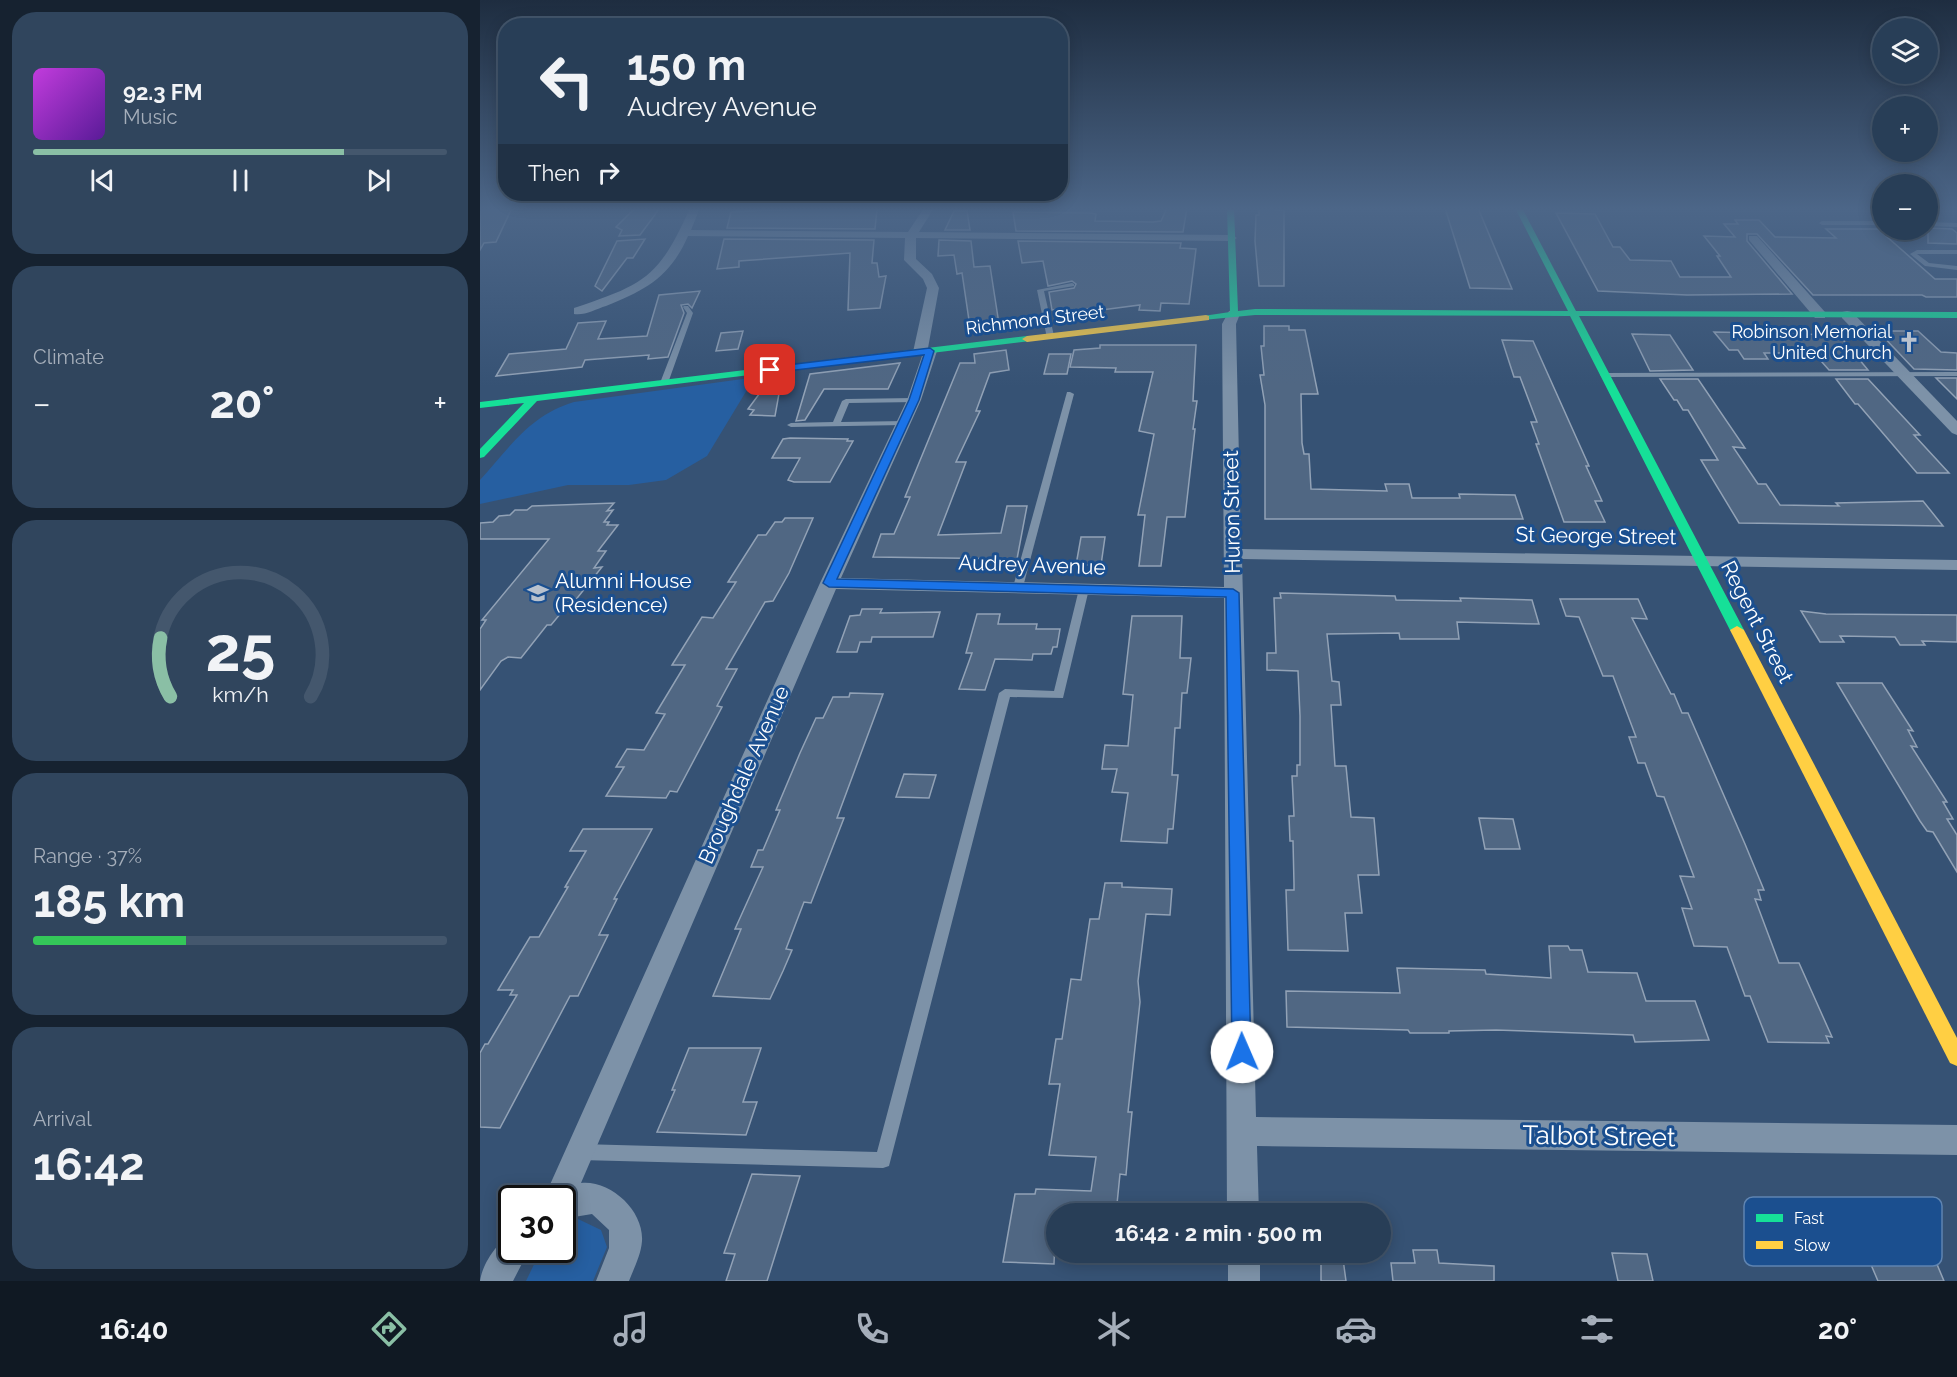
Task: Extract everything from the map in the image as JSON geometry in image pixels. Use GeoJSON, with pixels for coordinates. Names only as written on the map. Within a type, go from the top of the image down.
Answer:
{"type":"FeatureCollection","features":[{"type":"Feature","properties":{"kind":"street"},"geometry":{"type":"LineString","coordinates":[[579,311],[606,301],[659,274],[663,268]]}},
{"type":"Feature","properties":{"kind":"street","name":"Broughdale Avenue"},"geometry":{"type":"LineString","coordinates":[[564,1185],[829,583],[914,400],[925,352],[933,288],[928,277],[918,268]]}},
{"type":"Feature","properties":{"kind":"street","name":"Huron Street"},"geometry":{"type":"LineString","coordinates":[[1232,268],[1234,314],[1230,324],[1233,593],[1243,1203]]}},
{"type":"Feature","properties":{"kind":"street","name":"Regent Street"},"geometry":{"type":"LineString","coordinates":[[1549,268],[1957,1057]]}},
{"type":"Feature","properties":{"kind":"street"},"geometry":{"type":"LineString","coordinates":[[1779,268],[1820,315]]}},
{"type":"Feature","properties":{"kind":"street","name":"Richmond Street"},"geometry":{"type":"LineString","coordinates":[[480,405],[1234,314],[1313,310],[1957,315]]}},
{"type":"Feature","properties":{"kind":"street"},"geometry":{"type":"LineString","coordinates":[[1847,315],[1957,430]]}},
{"type":"Feature","properties":{"kind":"street"},"geometry":{"type":"LineString","coordinates":[[480,455],[534,398]]}},
{"type":"Feature","properties":{"kind":"street","name":"St George Street"},"geometry":{"type":"LineString","coordinates":[[1234,554],[1957,564]]}},
{"type":"Feature","properties":{"kind":"street","name":"Audrey Avenue"},"geometry":{"type":"LineString","coordinates":[[829,583],[1233,593]]}},
{"type":"Feature","properties":{"kind":"street","name":"Talbot Street"},"geometry":{"type":"LineString","coordinates":[[1242,1131],[1957,1140]]}},
{"type":"Feature","properties":{"kind":"street"},"geometry":{"type":"LineString","coordinates":[[576,1200],[593,1198],[613,1210],[622,1221],[626,1236],[624,1252],[612,1281]]}},
{"type":"Feature","properties":{"kind":"street"},"geometry":{"type":"LineString","coordinates":[[495,1281],[505,1263]]}},
{"type":"Feature","properties":{"kind":"street"},"geometry":{"type":"LineString","coordinates":[[1244,1263],[1244,1281]]}},
{"type":"Feature","properties":{"kind":"lane"},"geometry":{"type":"LineString","coordinates":[[1050,336],[1040,290],[1072,285]]}},
{"type":"Feature","properties":{"kind":"lane"},"geometry":{"type":"LineString","coordinates":[[664,383],[690,314],[686,307]]}},
{"type":"Feature","properties":{"kind":"lane"},"geometry":{"type":"LineString","coordinates":[[1604,375],[1957,374]]}},
{"type":"Feature","properties":{"kind":"lane"},"geometry":{"type":"LineString","coordinates":[[1018,587],[1070,394]]}},
{"type":"Feature","properties":{"kind":"lane"},"geometry":{"type":"LineString","coordinates":[[836,424],[846,401],[914,400]]}},
{"type":"Feature","properties":{"kind":"lane"},"geometry":{"type":"LineString","coordinates":[[791,425],[903,423]]}},
{"type":"Feature","properties":{"kind":"lane"},"geometry":{"type":"LineString","coordinates":[[480,448],[499,436]]}},
{"type":"Feature","properties":{"kind":"lane"},"geometry":{"type":"LineString","coordinates":[[577,1152],[883,1160],[1005,693],[1059,695],[1084,590]]}},
{"type":"Feature","properties":{"kind":"shaded area"},"geometry":{"type":"Polygon","coordinates":[[[750,378],[753,380],[707,456],[666,480],[629,485],[568,485],[480,504],[480,480],[511,444],[545,415],[559,408],[574,402],[750,378]]]}},
{"type":"Feature","properties":{"kind":"shaded area"},"geometry":{"type":"Polygon","coordinates":[[[576,1220],[601,1230],[607,1247],[593,1281],[526,1281],[535,1263],[576,1263],[576,1220]]]}},
{"type":"Feature","properties":{"kind":"building"},"geometry":{"type":"Polygon","coordinates":[[[604,268],[620,268],[602,291],[595,286],[604,268]]]}},
{"type":"Feature","properties":{"kind":"building"},"geometry":{"type":"Polygon","coordinates":[[[849,268],[878,268],[879,277],[886,276],[880,308],[848,310],[849,268]]]}},
{"type":"Feature","properties":{"kind":"building"},"geometry":{"type":"Polygon","coordinates":[[[956,268],[990,268],[999,324],[970,327],[962,273],[957,274],[956,268]]]}},
{"type":"Feature","properties":{"kind":"building"},"geometry":{"type":"Polygon","coordinates":[[[1044,268],[1194,268],[1189,304],[1161,303],[1160,311],[1139,310],[1140,305],[1094,311],[1093,308],[1060,312],[1059,309],[1052,310],[1049,292],[1074,288],[1076,284],[1072,281],[1048,286],[1044,268]]]}},
{"type":"Feature","properties":{"kind":"building"},"geometry":{"type":"Polygon","coordinates":[[[1257,268],[1284,268],[1284,286],[1259,286],[1257,268]]]}},
{"type":"Feature","properties":{"kind":"building"},"geometry":{"type":"Polygon","coordinates":[[[1464,268],[1503,268],[1512,289],[1470,288],[1464,268]]]}},
{"type":"Feature","properties":{"kind":"building"},"geometry":{"type":"Polygon","coordinates":[[[1585,268],[1675,268],[1680,277],[1731,277],[1725,268],[1770,268],[1792,294],[1687,295],[1598,291],[1585,268]]]}},
{"type":"Feature","properties":{"kind":"building"},"geometry":{"type":"Polygon","coordinates":[[[1788,268],[1922,268],[1935,279],[1957,279],[1957,297],[1813,295],[1788,268]]]}},
{"type":"Feature","properties":{"kind":"building"},"geometry":{"type":"Polygon","coordinates":[[[700,291],[692,308],[688,304],[681,305],[684,313],[668,357],[648,359],[649,355],[585,360],[582,367],[496,376],[509,354],[566,349],[578,323],[606,321],[598,339],[647,336],[659,295],[700,291]]]}},
{"type":"Feature","properties":{"kind":"building"},"geometry":{"type":"Polygon","coordinates":[[[1264,326],[1289,326],[1289,330],[1305,330],[1318,394],[1301,394],[1302,443],[1304,454],[1309,454],[1311,489],[1387,491],[1385,484],[1409,484],[1412,498],[1460,498],[1459,494],[1515,495],[1523,519],[1265,519],[1265,405],[1260,375],[1264,375],[1261,346],[1264,346],[1264,326]]]}},
{"type":"Feature","properties":{"kind":"building"},"geometry":{"type":"Polygon","coordinates":[[[743,331],[738,349],[716,351],[721,333],[743,331]]]}},
{"type":"Feature","properties":{"kind":"building","name":"Robinson Memorial United Church"},"geometry":{"type":"Polygon","coordinates":[[[1878,331],[1918,331],[1941,352],[1957,353],[1957,370],[1914,369],[1878,331]]]}},
{"type":"Feature","properties":{"kind":"building"},"geometry":{"type":"Polygon","coordinates":[[[1714,332],[1839,335],[1868,370],[1829,370],[1814,353],[1764,353],[1768,359],[1744,359],[1738,350],[1729,350],[1714,332]]]}},
{"type":"Feature","properties":{"kind":"building"},"geometry":{"type":"Polygon","coordinates":[[[1632,334],[1670,335],[1693,370],[1650,371],[1632,334]]]}},
{"type":"Feature","properties":{"kind":"building"},"geometry":{"type":"Polygon","coordinates":[[[1502,340],[1533,341],[1589,466],[1586,466],[1602,501],[1595,501],[1605,522],[1564,522],[1536,444],[1539,444],[1531,422],[1537,422],[1520,377],[1514,377],[1502,340]]]}},
{"type":"Feature","properties":{"kind":"building"},"geometry":{"type":"Polygon","coordinates":[[[1100,345],[1196,345],[1193,401],[1197,401],[1185,517],[1167,517],[1161,566],[1139,566],[1145,515],[1138,515],[1154,434],[1139,431],[1153,372],[1115,372],[1116,368],[1070,367],[1074,350],[1100,348],[1100,345]]]}},
{"type":"Feature","properties":{"kind":"building"},"geometry":{"type":"Polygon","coordinates":[[[1006,350],[1009,370],[990,373],[976,411],[980,411],[956,462],[966,462],[938,535],[1001,533],[1007,506],[1027,506],[1017,559],[873,557],[881,534],[894,534],[910,497],[905,497],[960,363],[975,363],[974,354],[1006,350]]]}},
{"type":"Feature","properties":{"kind":"building"},"geometry":{"type":"Polygon","coordinates":[[[1049,354],[1071,354],[1067,374],[1044,374],[1049,354]]]}},
{"type":"Feature","properties":{"kind":"building"},"geometry":{"type":"Polygon","coordinates":[[[900,363],[888,389],[824,389],[805,420],[796,421],[810,374],[900,363]]]}},
{"type":"Feature","properties":{"kind":"building"},"geometry":{"type":"Polygon","coordinates":[[[782,377],[775,416],[750,415],[754,410],[748,409],[771,378],[782,377]]]}},
{"type":"Feature","properties":{"kind":"building"},"geometry":{"type":"Polygon","coordinates":[[[1936,378],[1957,378],[1957,399],[1936,378]]]}},
{"type":"Feature","properties":{"kind":"building"},"geometry":{"type":"Polygon","coordinates":[[[1660,379],[1698,379],[1745,448],[1733,447],[1758,484],[1766,484],[1780,505],[1839,506],[1836,503],[1923,501],[1943,526],[1739,523],[1701,460],[1718,460],[1688,410],[1683,410],[1660,379]]]}},
{"type":"Feature","properties":{"kind":"building"},"geometry":{"type":"Polygon","coordinates":[[[1836,379],[1868,379],[1920,435],[1914,435],[1949,473],[1917,473],[1858,404],[1855,404],[1836,379]]]}},
{"type":"Feature","properties":{"kind":"building"},"geometry":{"type":"Polygon","coordinates":[[[783,439],[853,441],[830,482],[794,482],[788,480],[800,458],[772,458],[783,439]]]}},
{"type":"Feature","properties":{"kind":"building","name":"Alumni House (Residence)"},"geometry":{"type":"Polygon","coordinates":[[[614,503],[607,511],[613,510],[604,522],[609,522],[607,525],[618,525],[598,551],[606,551],[594,568],[602,567],[570,607],[566,607],[551,625],[547,625],[521,658],[508,657],[501,661],[480,690],[480,629],[486,620],[482,620],[549,539],[480,539],[480,523],[493,522],[499,516],[510,515],[515,510],[527,510],[532,506],[614,503]]]}},
{"type":"Feature","properties":{"kind":"building"},"geometry":{"type":"Polygon","coordinates":[[[785,518],[813,518],[789,573],[773,601],[765,602],[726,669],[737,669],[717,706],[722,707],[677,792],[670,791],[666,798],[606,796],[624,767],[616,767],[627,749],[644,750],[665,714],[656,713],[685,665],[672,665],[702,617],[713,618],[736,582],[728,582],[758,535],[766,535],[775,522],[782,522],[785,518]]]}},
{"type":"Feature","properties":{"kind":"building"},"geometry":{"type":"Polygon","coordinates":[[[1081,537],[1105,537],[1101,565],[1076,565],[1081,537]]]}},
{"type":"Feature","properties":{"kind":"building"},"geometry":{"type":"Polygon","coordinates":[[[1280,593],[1395,596],[1396,600],[1461,601],[1460,598],[1532,600],[1539,624],[1457,622],[1459,639],[1400,639],[1399,633],[1327,634],[1332,681],[1339,682],[1341,705],[1331,705],[1335,766],[1346,766],[1351,817],[1374,818],[1379,875],[1358,875],[1362,913],[1345,913],[1348,951],[1288,950],[1286,890],[1294,890],[1293,841],[1290,841],[1289,816],[1294,816],[1292,776],[1297,776],[1297,765],[1300,765],[1300,716],[1298,671],[1267,670],[1267,653],[1276,653],[1274,598],[1281,598],[1280,593]]]}},
{"type":"Feature","properties":{"kind":"building"},"geometry":{"type":"Polygon","coordinates":[[[1560,599],[1638,599],[1647,619],[1632,618],[1682,713],[1688,713],[1745,844],[1764,890],[1758,890],[1761,900],[1755,899],[1779,963],[1799,963],[1832,1037],[1826,1036],[1829,1043],[1768,1042],[1750,996],[1745,996],[1727,947],[1694,946],[1682,908],[1692,909],[1680,876],[1694,877],[1664,797],[1657,796],[1645,763],[1638,763],[1629,737],[1636,737],[1613,676],[1603,676],[1579,617],[1566,616],[1560,599]]]}},
{"type":"Feature","properties":{"kind":"building"},"geometry":{"type":"Polygon","coordinates":[[[862,609],[882,609],[880,613],[940,612],[933,637],[872,637],[871,642],[860,642],[857,652],[837,652],[850,616],[860,615],[862,609]]]}},
{"type":"Feature","properties":{"kind":"building"},"geometry":{"type":"Polygon","coordinates":[[[1801,611],[1826,614],[1957,615],[1957,642],[1922,641],[1925,645],[1900,645],[1895,637],[1840,636],[1844,642],[1820,642],[1801,611]]]}},
{"type":"Feature","properties":{"kind":"building"},"geometry":{"type":"Polygon","coordinates":[[[977,614],[1000,614],[998,624],[1037,624],[1036,629],[1060,629],[1057,647],[1053,647],[1051,654],[1033,654],[1032,660],[995,659],[985,690],[959,689],[972,653],[966,653],[977,614]]]}},
{"type":"Feature","properties":{"kind":"building"},"geometry":{"type":"Polygon","coordinates":[[[1132,616],[1182,616],[1180,658],[1191,658],[1187,693],[1182,693],[1180,728],[1175,728],[1172,775],[1178,775],[1173,829],[1168,829],[1167,843],[1121,841],[1128,793],[1112,792],[1117,769],[1102,769],[1105,745],[1128,746],[1133,695],[1123,694],[1132,616]]]}},
{"type":"Feature","properties":{"kind":"building"},"geometry":{"type":"Polygon","coordinates":[[[1837,683],[1882,683],[1913,731],[1908,730],[1917,747],[1911,746],[1947,802],[1943,802],[1953,819],[1947,819],[1957,835],[1957,872],[1933,832],[1927,831],[1920,821],[1837,683]]]}},
{"type":"Feature","properties":{"kind":"building"},"geometry":{"type":"Polygon","coordinates":[[[850,693],[883,694],[837,818],[844,818],[811,903],[804,902],[786,949],[792,950],[783,971],[770,999],[713,996],[741,929],[735,929],[763,867],[751,867],[758,850],[763,850],[780,810],[776,810],[800,753],[816,718],[823,718],[833,697],[849,697],[850,693]]]}},
{"type":"Feature","properties":{"kind":"building"},"geometry":{"type":"Polygon","coordinates":[[[904,774],[936,775],[929,798],[896,797],[904,774]]]}},
{"type":"Feature","properties":{"kind":"building"},"geometry":{"type":"Polygon","coordinates":[[[1479,818],[1513,819],[1520,849],[1485,849],[1479,818]]]}},
{"type":"Feature","properties":{"kind":"building"},"geometry":{"type":"Polygon","coordinates":[[[583,829],[652,829],[614,899],[617,899],[599,935],[608,935],[578,996],[570,996],[500,1128],[480,1127],[480,1053],[485,1044],[488,1044],[517,995],[510,995],[513,990],[498,990],[530,937],[539,937],[568,887],[565,887],[586,851],[570,851],[583,829]]]}},
{"type":"Feature","properties":{"kind":"building"},"geometry":{"type":"Polygon","coordinates":[[[1105,883],[1122,883],[1122,887],[1172,889],[1170,915],[1146,914],[1138,981],[1140,1002],[1128,1112],[1132,1112],[1126,1175],[1120,1174],[1117,1203],[1046,1203],[1046,1263],[1054,1264],[1003,1262],[1015,1194],[1035,1194],[1036,1189],[1091,1191],[1096,1157],[1049,1155],[1060,1084],[1049,1084],[1056,1039],[1062,1039],[1071,979],[1081,980],[1090,919],[1099,919],[1105,883]]]}},
{"type":"Feature","properties":{"kind":"building"},"geometry":{"type":"Polygon","coordinates":[[[1549,946],[1568,946],[1570,950],[1582,950],[1588,972],[1637,973],[1646,1001],[1695,1001],[1709,1040],[1635,1042],[1633,1035],[1496,1030],[1410,1033],[1408,1030],[1287,1027],[1286,991],[1400,993],[1397,968],[1485,970],[1486,974],[1551,978],[1549,946]]]}},
{"type":"Feature","properties":{"kind":"building"},"geometry":{"type":"Polygon","coordinates":[[[689,1048],[761,1048],[743,1102],[757,1102],[746,1135],[657,1132],[675,1090],[672,1090],[689,1048]]]}},
{"type":"Feature","properties":{"kind":"building"},"geometry":{"type":"Polygon","coordinates":[[[752,1174],[800,1176],[767,1281],[726,1281],[735,1254],[724,1253],[752,1174]]]}},
{"type":"Feature","properties":{"kind":"building"},"geometry":{"type":"Polygon","coordinates":[[[1413,1250],[1437,1250],[1439,1263],[1494,1266],[1494,1281],[1393,1281],[1391,1263],[1415,1263],[1413,1250]]]}},
{"type":"Feature","properties":{"kind":"building"},"geometry":{"type":"Polygon","coordinates":[[[1612,1253],[1647,1254],[1653,1281],[1618,1281],[1612,1253]]]}},
{"type":"Feature","properties":{"kind":"building"},"geometry":{"type":"Polygon","coordinates":[[[1321,1263],[1344,1263],[1346,1281],[1321,1281],[1321,1263]]]}},
{"type":"Feature","properties":{"kind":"building"},"geometry":{"type":"Polygon","coordinates":[[[1872,1266],[1938,1266],[1944,1281],[1878,1281],[1872,1266]]]}},
{"type":"Feature","properties":{"kind":"traffic: fast"},"geometry":{"type":"LineString","coordinates":[[1232,268],[1234,314]]}},
{"type":"Feature","properties":{"kind":"traffic: fast"},"geometry":{"type":"LineString","coordinates":[[1550,268],[1737,630]]}},
{"type":"Feature","properties":{"kind":"traffic: fast"},"geometry":{"type":"LineString","coordinates":[[1206,318],[1255,312],[1957,315]]}},
{"type":"Feature","properties":{"kind":"traffic: fast"},"geometry":{"type":"LineString","coordinates":[[480,405],[1027,339]]}},
{"type":"Feature","properties":{"kind":"traffic: fast"},"geometry":{"type":"LineString","coordinates":[[480,455],[534,398]]}},
{"type":"Feature","properties":{"kind":"traffic: slow"},"geometry":{"type":"LineString","coordinates":[[1027,339],[1206,318]]}},
{"type":"Feature","properties":{"kind":"traffic: slow"},"geometry":{"type":"LineString","coordinates":[[1737,630],[1957,1057]]}},
{"type":"Feature","properties":{"kind":"place","name":"Robinson Memorial United Church"},"geometry":{"type":"Point","coordinates":[1909,342]}},
{"type":"Feature","properties":{"kind":"place","name":"Alumni House (Residence)"},"geometry":{"type":"Point","coordinates":[538,593]}},
{"type":"Feature","properties":{"kind":"route"},"geometry":{"type":"LineString","coordinates":[[770,370],[930,351],[914,400],[829,583],[1233,593],[1242,1052]]}}]}
